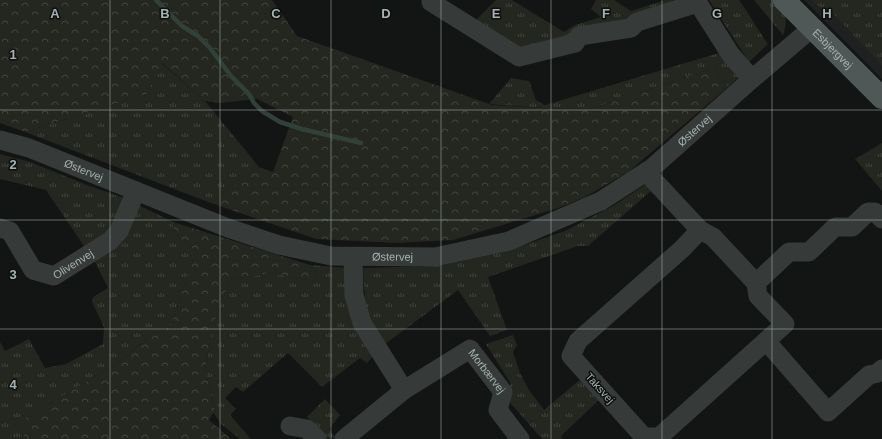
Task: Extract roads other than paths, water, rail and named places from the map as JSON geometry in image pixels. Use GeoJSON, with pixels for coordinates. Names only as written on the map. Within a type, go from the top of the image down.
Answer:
{"type":"FeatureCollection","features":[{"type":"Feature","properties":{"kind":"main road","name":"Esbjergvej"},"geometry":{"type":"LineString","coordinates":[[784,0],[882,98]]}},
{"type":"Feature","properties":{"kind":"street"},"geometry":{"type":"LineString","coordinates":[[431,2],[519,57],[575,43],[579,36],[631,28],[637,22],[697,1],[731,56],[752,79]]}},
{"type":"Feature","properties":{"kind":"street","name":"Østervej"},"geometry":{"type":"LineString","coordinates":[[0,140],[29,148],[228,228],[279,245],[331,256],[435,257],[509,241],[601,201],[652,168],[812,28]]}},
{"type":"Feature","properties":{"kind":"street","name":"Taksvej"},"geometry":{"type":"LineString","coordinates":[[646,172],[700,230],[713,237],[756,283],[758,296],[785,324],[659,437],[644,437],[570,356],[578,341],[682,250],[700,230]]}},
{"type":"Feature","properties":{"kind":"street","name":"Olivenvej"},"geometry":{"type":"LineString","coordinates":[[0,228],[10,231],[33,270],[54,276],[110,241],[119,232],[136,191]]}},
{"type":"Feature","properties":{"kind":"street"},"geometry":{"type":"LineString","coordinates":[[756,283],[789,252],[809,252],[835,227],[852,227],[868,212],[875,212],[882,219]]}},
{"type":"Feature","properties":{"kind":"street"},"geometry":{"type":"LineString","coordinates":[[353,257],[354,295],[362,323],[404,390]]}},
{"type":"Feature","properties":{"kind":"street"},"geometry":{"type":"LineString","coordinates":[[766,341],[828,412],[869,375],[878,373],[882,369]]}},
{"type":"Feature","properties":{"kind":"street","name":"Morbærvej"},"geometry":{"type":"LineString","coordinates":[[344,439],[404,390],[470,349],[503,392],[498,410],[520,439]]}},
{"type":"Feature","properties":{"kind":"street"},"geometry":{"type":"LineString","coordinates":[[290,426],[307,429],[317,439]]}},
{"type":"Feature","properties":{"kind":"waterway"},"geometry":{"type":"LineString","coordinates":[[156,0],[182,26],[198,36],[210,48],[231,76],[249,94],[254,103],[262,111],[280,122],[302,129],[361,143]]}}]}
